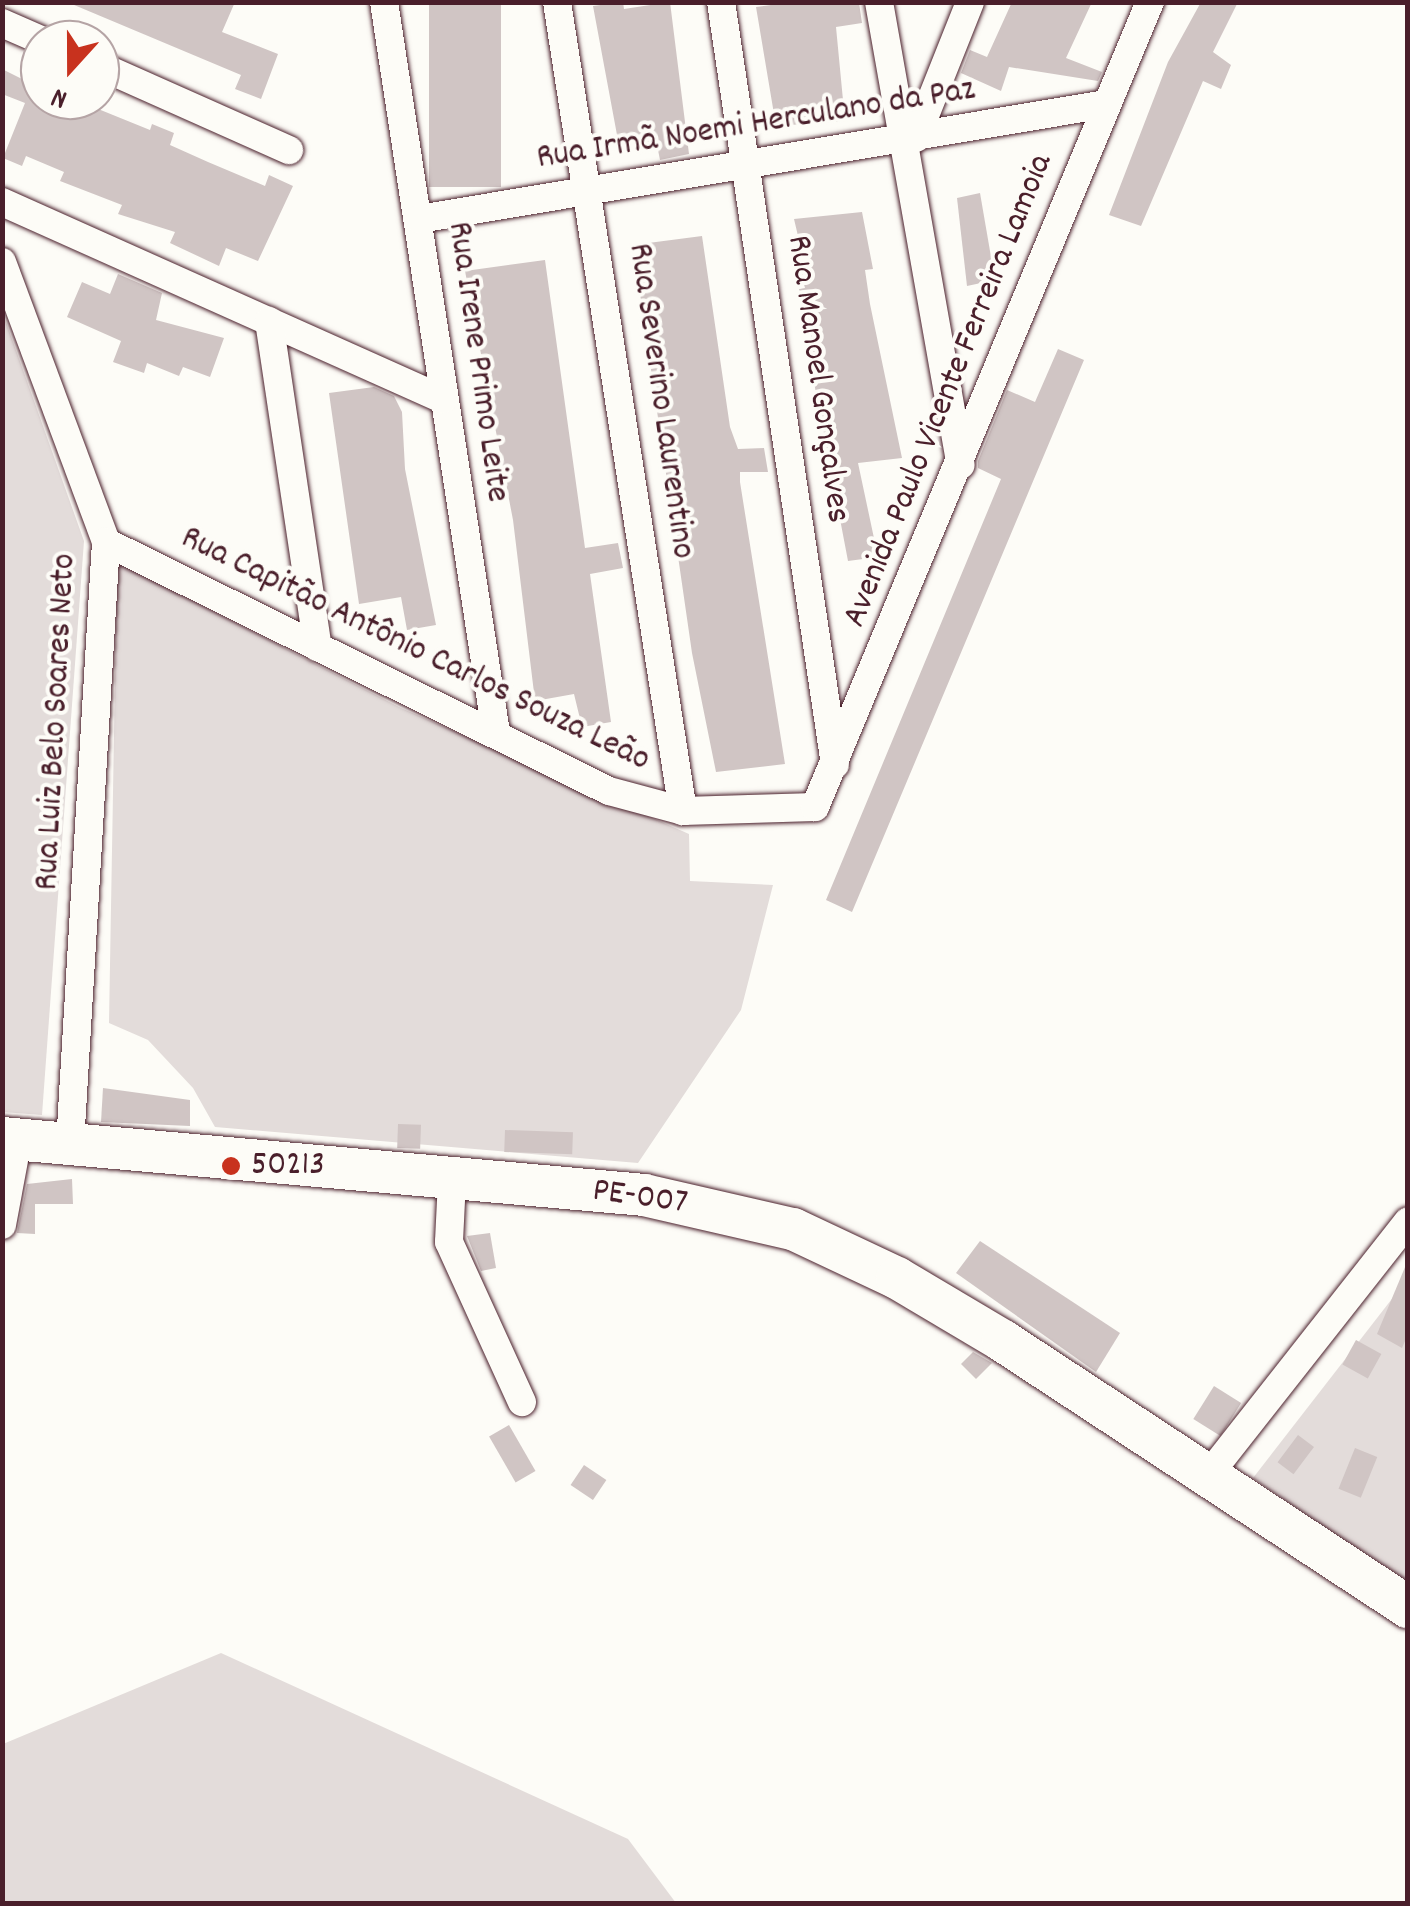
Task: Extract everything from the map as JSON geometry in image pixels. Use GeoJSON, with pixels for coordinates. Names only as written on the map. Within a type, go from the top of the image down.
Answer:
{"type":"FeatureCollection","features":[{"type":"Feature","properties":{"kind":"main road","name":"PE-007"},"geometry":{"type":"LineString","coordinates":[[10,1138],[644,1195],[793,1229],[896,1278],[1210,1473],[1408,1607]]}},
{"type":"Feature","properties":{"kind":"street","name":"Rua Irene Primo Leite"},"geometry":{"type":"LineString","coordinates":[[384,2],[496,733]]}},
{"type":"Feature","properties":{"kind":"street","name":"Rua Severino Laurentino"},"geometry":{"type":"LineString","coordinates":[[557,2],[591,190],[683,811]]}},
{"type":"Feature","properties":{"kind":"street","name":"Rua Manoel Gonçalves"},"geometry":{"type":"LineString","coordinates":[[721,2],[835,766]]}},
{"type":"Feature","properties":{"kind":"street"},"geometry":{"type":"LineString","coordinates":[[880,2],[909,139],[961,467]]}},
{"type":"Feature","properties":{"kind":"street"},"geometry":{"type":"LineString","coordinates":[[909,139],[970,2]]}},
{"type":"Feature","properties":{"kind":"street","name":"Avenida Paulo Vicente Ferreira Lamoia"},"geometry":{"type":"LineString","coordinates":[[815,807],[961,467],[1150,2]]}},
{"type":"Feature","properties":{"kind":"street"},"geometry":{"type":"LineString","coordinates":[[120,75],[289,150]]}},
{"type":"Feature","properties":{"kind":"street","name":"Rua Irmã Noemi Herculano da Paz"},"geometry":{"type":"LineString","coordinates":[[419,218],[1106,104]]}},
{"type":"Feature","properties":{"kind":"street"},"geometry":{"type":"LineString","coordinates":[[2,202],[444,398]]}},
{"type":"Feature","properties":{"kind":"street","name":"Rua Luiz Belo Soares Neto"},"geometry":{"type":"LineString","coordinates":[[2,262],[106,542],[70,1144]]}},
{"type":"Feature","properties":{"kind":"street"},"geometry":{"type":"LineString","coordinates":[[269,321],[318,648]]}},
{"type":"Feature","properties":{"kind":"street","name":"Rua Capitão Antônio Carlos Souza Leão"},"geometry":{"type":"LineString","coordinates":[[106,542],[610,792],[683,811],[815,807]]}},
{"type":"Feature","properties":{"kind":"street"},"geometry":{"type":"LineString","coordinates":[[2,1224],[10,1138]]}},
{"type":"Feature","properties":{"kind":"street"},"geometry":{"type":"LineString","coordinates":[[452,1180],[449,1242],[522,1402]]}},
{"type":"Feature","properties":{"kind":"street"},"geometry":{"type":"LineString","coordinates":[[1210,1473],[1408,1221]]}},
{"type":"Feature","properties":{"kind":"street"},"geometry":{"type":"LineString","coordinates":[[1383,1253],[1408,1268]]}},
{"type":"Feature","properties":{"kind":"shaded area"},"geometry":{"type":"Polygon","coordinates":[[[2,311],[84,541],[42,1115],[2,1112],[2,311]]]}},
{"type":"Feature","properties":{"kind":"shaded area"},"geometry":{"type":"Polygon","coordinates":[[[117,562],[401,708],[689,834],[690,881],[773,885],[741,1010],[638,1163],[215,1127],[193,1088],[148,1040],[109,1023],[117,562]]]}},
{"type":"Feature","properties":{"kind":"shaded area"},"geometry":{"type":"Polygon","coordinates":[[[1407,1284],[1407,1585],[1253,1478],[1407,1284]]]}},
{"type":"Feature","properties":{"kind":"shaded area"},"geometry":{"type":"Polygon","coordinates":[[[221,1653],[628,1839],[676,1903],[3,1903],[3,1744],[221,1653]]]}},
{"type":"Feature","properties":{"kind":"building"},"geometry":{"type":"Polygon","coordinates":[[[67,2],[235,2],[222,32],[278,54],[261,99],[235,89],[241,75],[120,24],[120,20],[110,20],[67,2]]]}},
{"type":"Feature","properties":{"kind":"building"},"geometry":{"type":"Polygon","coordinates":[[[429,2],[501,2],[501,187],[429,187],[429,2]]]}},
{"type":"Feature","properties":{"kind":"building"},"geometry":{"type":"Polygon","coordinates":[[[623,2],[624,9],[670,2],[689,154],[660,160],[657,145],[620,151],[593,6],[623,2]]]}},
{"type":"Feature","properties":{"kind":"building"},"geometry":{"type":"Polygon","coordinates":[[[1012,2],[1092,2],[1066,58],[1102,72],[1098,81],[1009,67],[1001,91],[961,73],[970,50],[987,57],[1012,2]]]}},
{"type":"Feature","properties":{"kind":"building"},"geometry":{"type":"Polygon","coordinates":[[[1201,2],[1238,2],[1213,52],[1231,65],[1221,89],[1203,81],[1141,226],[1109,215],[1168,62],[1201,2]]]}},
{"type":"Feature","properties":{"kind":"building"},"geometry":{"type":"Polygon","coordinates":[[[859,3],[862,23],[836,27],[845,121],[776,126],[756,7],[859,3]]]}},
{"type":"Feature","properties":{"kind":"building"},"geometry":{"type":"Polygon","coordinates":[[[2,69],[20,78],[20,101],[2,94],[2,69]]]}},
{"type":"Feature","properties":{"kind":"building"},"geometry":{"type":"Polygon","coordinates":[[[20,116],[20,120],[120,118],[150,130],[152,124],[174,133],[170,145],[265,186],[269,175],[293,186],[258,261],[226,248],[219,266],[170,243],[175,232],[118,214],[122,205],[60,181],[64,172],[26,156],[22,166],[3,158],[20,116]]]}},
{"type":"Feature","properties":{"kind":"building"},"geometry":{"type":"Polygon","coordinates":[[[980,193],[995,280],[967,286],[957,198],[980,193]]]}},
{"type":"Feature","properties":{"kind":"building"},"geometry":{"type":"Polygon","coordinates":[[[862,212],[873,269],[865,270],[870,304],[902,458],[858,463],[878,557],[848,561],[808,351],[815,351],[799,289],[805,288],[796,254],[802,253],[794,219],[862,212]]]}},
{"type":"Feature","properties":{"kind":"building"},"geometry":{"type":"Polygon","coordinates":[[[702,236],[730,427],[738,449],[764,448],[768,472],[740,472],[740,482],[785,764],[716,772],[692,653],[633,245],[702,236]]]}},
{"type":"Feature","properties":{"kind":"building"},"geometry":{"type":"Polygon","coordinates":[[[545,260],[585,548],[618,543],[623,568],[590,574],[611,722],[582,727],[574,694],[535,701],[513,520],[465,271],[545,260]]]}},
{"type":"Feature","properties":{"kind":"building"},"geometry":{"type":"Polygon","coordinates":[[[118,274],[162,293],[156,320],[224,338],[210,377],[183,367],[179,376],[147,363],[144,373],[113,362],[121,341],[67,317],[82,282],[110,294],[118,274]]]}},
{"type":"Feature","properties":{"kind":"building"},"geometry":{"type":"Polygon","coordinates":[[[1058,349],[1084,360],[852,912],[826,900],[1001,479],[978,468],[978,461],[1007,390],[1035,402],[1058,349]]]}},
{"type":"Feature","properties":{"kind":"building"},"geometry":{"type":"Polygon","coordinates":[[[374,387],[394,396],[402,412],[405,469],[436,625],[407,630],[401,597],[359,604],[329,393],[374,387]]]}},
{"type":"Feature","properties":{"kind":"building"},"geometry":{"type":"Polygon","coordinates":[[[103,1088],[190,1100],[190,1126],[101,1122],[103,1088]]]}},
{"type":"Feature","properties":{"kind":"building"},"geometry":{"type":"Polygon","coordinates":[[[398,1124],[421,1125],[420,1149],[397,1148],[398,1124]]]}},
{"type":"Feature","properties":{"kind":"building"},"geometry":{"type":"Polygon","coordinates":[[[505,1130],[573,1132],[572,1154],[504,1152],[505,1130]]]}},
{"type":"Feature","properties":{"kind":"building"},"geometry":{"type":"Polygon","coordinates":[[[72,1179],[73,1204],[35,1204],[35,1234],[17,1233],[27,1184],[72,1179]]]}},
{"type":"Feature","properties":{"kind":"building"},"geometry":{"type":"Polygon","coordinates":[[[490,1233],[496,1268],[481,1271],[467,1236],[490,1233]]]}},
{"type":"Feature","properties":{"kind":"building"},"geometry":{"type":"Polygon","coordinates":[[[980,1241],[1120,1333],[1096,1372],[956,1273],[980,1241]]]}},
{"type":"Feature","properties":{"kind":"building"},"geometry":{"type":"Polygon","coordinates":[[[1408,1260],[1408,1334],[1402,1348],[1377,1334],[1408,1260]]]}},
{"type":"Feature","properties":{"kind":"building"},"geometry":{"type":"Polygon","coordinates":[[[1356,1340],[1381,1354],[1368,1379],[1342,1364],[1356,1340]]]}},
{"type":"Feature","properties":{"kind":"building"},"geometry":{"type":"Polygon","coordinates":[[[973,1352],[992,1363],[976,1379],[961,1364],[973,1352]]]}},
{"type":"Feature","properties":{"kind":"building"},"geometry":{"type":"Polygon","coordinates":[[[1214,1386],[1241,1403],[1220,1436],[1193,1419],[1214,1386]]]}},
{"type":"Feature","properties":{"kind":"building"},"geometry":{"type":"Polygon","coordinates":[[[509,1425],[536,1471],[516,1482],[489,1436],[509,1425]]]}},
{"type":"Feature","properties":{"kind":"building"},"geometry":{"type":"Polygon","coordinates":[[[1298,1435],[1314,1447],[1294,1474],[1278,1462],[1298,1435]]]}},
{"type":"Feature","properties":{"kind":"building"},"geometry":{"type":"Polygon","coordinates":[[[1355,1448],[1377,1457],[1361,1498],[1339,1489],[1355,1448]]]}},
{"type":"Feature","properties":{"kind":"building"},"geometry":{"type":"Polygon","coordinates":[[[584,1465],[606,1480],[593,1500],[571,1485],[584,1465]]]}},
{"type":"Feature","properties":{"kind":"place","name":"50213"},"geometry":{"type":"Point","coordinates":[231,1166]}}]}
